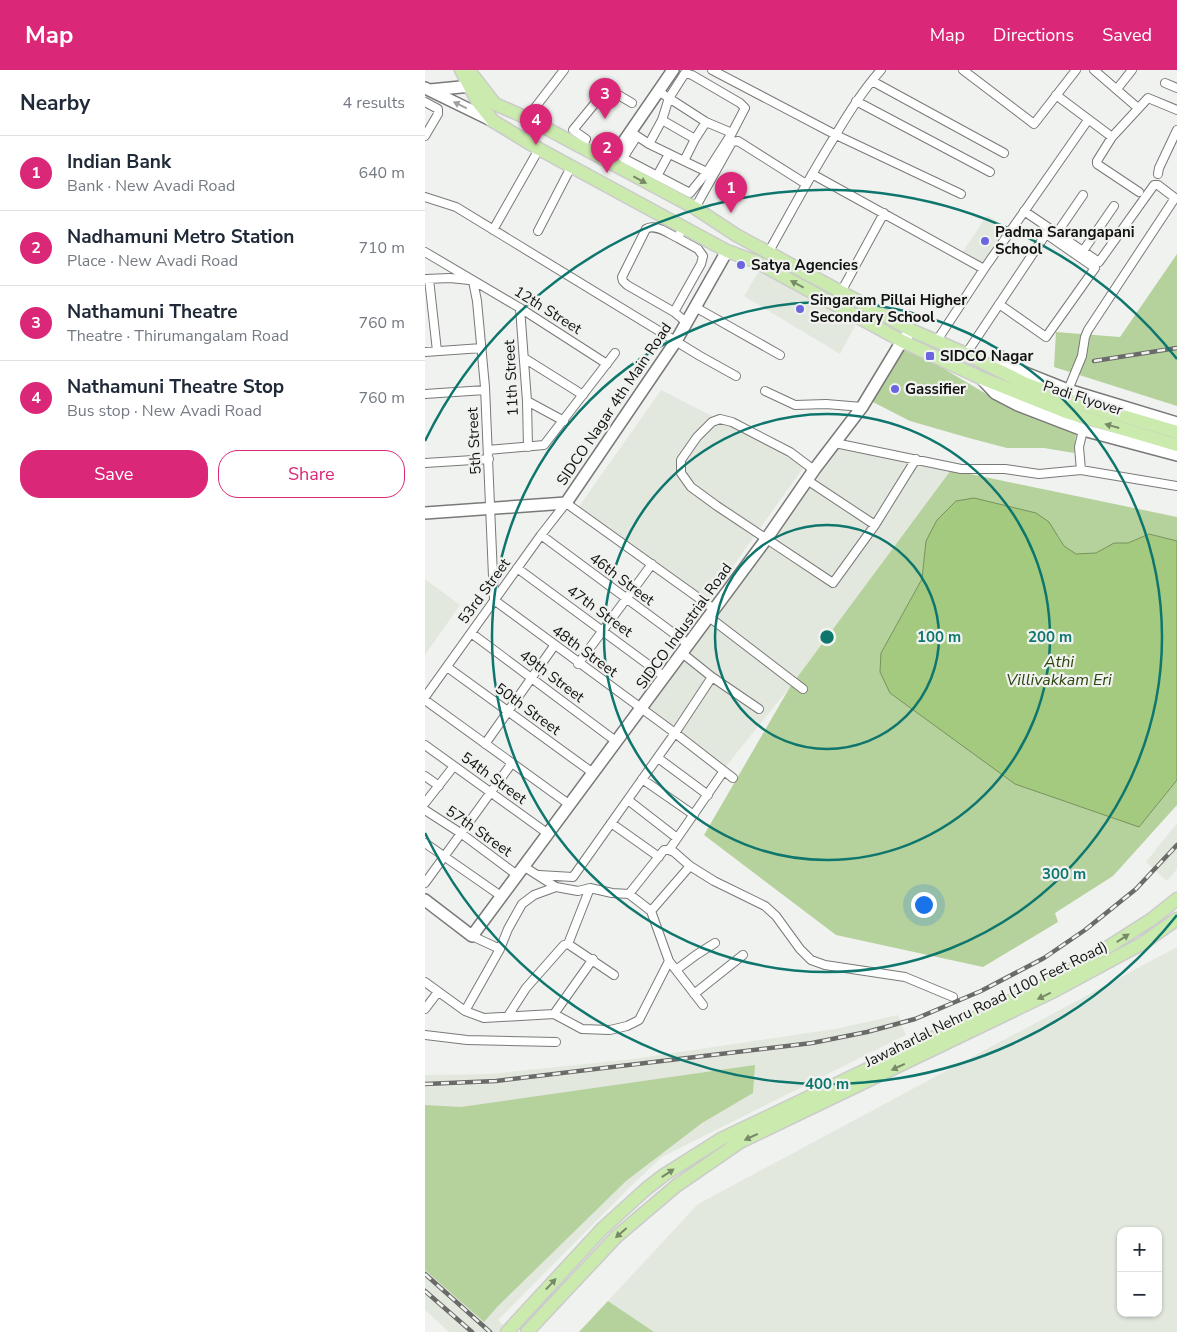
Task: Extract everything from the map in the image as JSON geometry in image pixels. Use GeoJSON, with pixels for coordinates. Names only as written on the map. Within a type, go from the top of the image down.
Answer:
{"type":"FeatureCollection","features":[{"type":"Feature","properties":{"kind":"main road"},"geometry":{"type":"LineString","coordinates":[[461,70],[474,84],[496,104],[490,117],[478,102],[474,84],[469,70]]}},
{"type":"Feature","properties":{"kind":"main road","name":"Padi Flyover"},"geometry":{"type":"LineString","coordinates":[[496,104],[527,118],[695,208],[736,235],[913,331],[1008,375],[1072,401],[1177,432]]}},
{"type":"Feature","properties":{"kind":"main road","name":"Padi Flyover"},"geometry":{"type":"LineString","coordinates":[[490,117],[539,149],[681,232],[757,262],[903,341],[981,378],[1066,412],[1177,445]]}},
{"type":"Feature","properties":{"kind":"main road","name":"Jawaharlal Nehru Road (100 Feet Road)"},"geometry":{"type":"LineString","coordinates":[[507,1332],[602,1229],[664,1175],[721,1139],[1061,977],[1152,919],[1177,899]]}},
{"type":"Feature","properties":{"kind":"main road","name":"Jawaharlal Nehru Road (100 Feet Road)"},"geometry":{"type":"LineString","coordinates":[[528,1331],[616,1237],[676,1186],[740,1142],[1055,991],[1143,943],[1177,919]]}},
{"type":"Feature","properties":{"kind":"street"},"geometry":{"type":"LineString","coordinates":[[527,118],[562,73],[553,70]]}},
{"type":"Feature","properties":{"kind":"street"},"geometry":{"type":"LineString","coordinates":[[649,144],[662,120],[669,98],[685,73],[692,75],[745,108],[732,133],[707,172],[689,193],[623,158],[658,91],[673,70]]}},
{"type":"Feature","properties":{"kind":"street"},"geometry":{"type":"LineString","coordinates":[[712,70],[836,135],[961,194]]}},
{"type":"Feature","properties":{"kind":"street"},"geometry":{"type":"LineString","coordinates":[[769,253],[811,174],[856,101],[881,70]]}},
{"type":"Feature","properties":{"kind":"street"},"geometry":{"type":"LineString","coordinates":[[963,70],[1034,124],[1072,71]]}},
{"type":"Feature","properties":{"kind":"street"},"geometry":{"type":"LineString","coordinates":[[1094,70],[1138,108]]}},
{"type":"Feature","properties":{"kind":"street"},"geometry":{"type":"LineString","coordinates":[[1117,89],[1132,70]]}},
{"type":"Feature","properties":{"kind":"street"},"geometry":{"type":"LineString","coordinates":[[872,81],[1004,153]]}},
{"type":"Feature","properties":{"kind":"street"},"geometry":{"type":"LineString","coordinates":[[1165,83],[1177,88]]}},
{"type":"Feature","properties":{"kind":"street"},"geometry":{"type":"LineString","coordinates":[[427,89],[474,84]]}},
{"type":"Feature","properties":{"kind":"street"},"geometry":{"type":"LineString","coordinates":[[427,89],[490,117]]}},
{"type":"Feature","properties":{"kind":"street"},"geometry":{"type":"LineString","coordinates":[[582,147],[586,139],[573,130],[605,90],[611,90],[633,103]]}},
{"type":"Feature","properties":{"kind":"street"},"geometry":{"type":"LineString","coordinates":[[658,91],[706,122],[732,133]]}},
{"type":"Feature","properties":{"kind":"street"},"geometry":{"type":"LineString","coordinates":[[1056,95],[1112,137]]}},
{"type":"Feature","properties":{"kind":"street"},"geometry":{"type":"LineString","coordinates":[[1139,192],[1097,163],[1112,137],[1148,98],[1177,110]]}},
{"type":"Feature","properties":{"kind":"street"},"geometry":{"type":"LineString","coordinates":[[856,101],[990,172]]}},
{"type":"Feature","properties":{"kind":"street"},"geometry":{"type":"LineString","coordinates":[[425,102],[438,109],[438,114],[425,136]]}},
{"type":"Feature","properties":{"kind":"street"},"geometry":{"type":"LineString","coordinates":[[662,120],[695,139]]}},
{"type":"Feature","properties":{"kind":"street"},"geometry":{"type":"LineString","coordinates":[[936,342],[1087,120]]}},
{"type":"Feature","properties":{"kind":"street"},"geometry":{"type":"LineString","coordinates":[[683,161],[706,122]]}},
{"type":"Feature","properties":{"kind":"street"},"geometry":{"type":"LineString","coordinates":[[1158,174],[1177,130]]}},
{"type":"Feature","properties":{"kind":"street"},"geometry":{"type":"LineString","coordinates":[[634,134],[649,144],[707,172]]}},
{"type":"Feature","properties":{"kind":"street"},"geometry":{"type":"LineString","coordinates":[[609,163],[634,134]]}},
{"type":"Feature","properties":{"kind":"street"},"geometry":{"type":"LineString","coordinates":[[695,208],[732,142],[738,141],[806,184]]}},
{"type":"Feature","properties":{"kind":"street"},"geometry":{"type":"LineString","coordinates":[[493,230],[539,149]]}},
{"type":"Feature","properties":{"kind":"street"},"geometry":{"type":"LineString","coordinates":[[657,176],[669,154]]}},
{"type":"Feature","properties":{"kind":"street"},"geometry":{"type":"LineString","coordinates":[[538,231],[571,167]]}},
{"type":"Feature","properties":{"kind":"street"},"geometry":{"type":"LineString","coordinates":[[811,174],[984,269]]}},
{"type":"Feature","properties":{"kind":"street"},"geometry":{"type":"LineString","coordinates":[[1024,212],[1099,262],[1154,185],[1158,185],[1174,197],[1175,200],[1085,337],[1082,356],[1068,390]]}},
{"type":"Feature","properties":{"kind":"street"},"geometry":{"type":"LineString","coordinates":[[1057,233],[1083,195]]}},
{"type":"Feature","properties":{"kind":"street"},"geometry":{"type":"LineString","coordinates":[[425,197],[456,207],[736,376]]}},
{"type":"Feature","properties":{"kind":"street"},"geometry":{"type":"LineString","coordinates":[[1083,251],[1114,206]]}},
{"type":"Feature","properties":{"kind":"street"},"geometry":{"type":"LineString","coordinates":[[841,292],[885,213]]}},
{"type":"Feature","properties":{"kind":"street"},"geometry":{"type":"LineString","coordinates":[[674,312],[701,264],[703,256],[698,248],[681,232],[649,226],[622,277],[623,282],[674,312],[686,322]]}},
{"type":"Feature","properties":{"kind":"street"},"geometry":{"type":"LineString","coordinates":[[966,354],[999,304],[1046,234],[1095,268],[1046,337],[999,304]]}},
{"type":"Feature","properties":{"kind":"street","name":"SIDCO Nagar 4th Main Road"},"geometry":{"type":"LineString","coordinates":[[425,513],[566,503],[676,341],[727,251]]}},
{"type":"Feature","properties":{"kind":"street","name":"12th Street"},"geometry":{"type":"LineString","coordinates":[[425,252],[520,308],[607,364]]}},
{"type":"Feature","properties":{"kind":"street"},"geometry":{"type":"LineString","coordinates":[[437,351],[427,279],[450,278],[473,281]]}},
{"type":"Feature","properties":{"kind":"street","name":"5th Street"},"geometry":{"type":"LineString","coordinates":[[473,281],[477,302],[485,390],[493,600]]}},
{"type":"Feature","properties":{"kind":"street"},"geometry":{"type":"LineString","coordinates":[[695,307],[780,355]]}},
{"type":"Feature","properties":{"kind":"street","name":"11th Street"},"geometry":{"type":"LineString","coordinates":[[520,308],[527,401],[528,447]]}},
{"type":"Feature","properties":{"kind":"street","name":"SIDCO Industrial Road"},"geometry":{"type":"LineString","coordinates":[[472,936],[767,538],[861,406],[903,341],[913,331]]}},
{"type":"Feature","properties":{"kind":"street"},"geometry":{"type":"LineString","coordinates":[[425,352],[482,348]]}},
{"type":"Feature","properties":{"kind":"street"},"geometry":{"type":"LineString","coordinates":[[488,450],[544,445],[615,354]]}},
{"type":"Feature","properties":{"kind":"street"},"geometry":{"type":"LineString","coordinates":[[524,358],[583,395]]}},
{"type":"Feature","properties":{"kind":"street"},"geometry":{"type":"LineString","coordinates":[[995,368],[1003,364],[1068,390],[1177,423]]}},
{"type":"Feature","properties":{"kind":"street"},"geometry":{"type":"LineString","coordinates":[[981,378],[995,393],[1018,406],[1083,430],[1177,455]]}},
{"type":"Feature","properties":{"kind":"street"},"geometry":{"type":"LineString","coordinates":[[425,394],[485,390]]}},
{"type":"Feature","properties":{"kind":"street"},"geometry":{"type":"LineString","coordinates":[[765,391],[795,405],[861,406]]}},
{"type":"Feature","properties":{"kind":"street"},"geometry":{"type":"LineString","coordinates":[[527,401],[564,421]]}},
{"type":"Feature","properties":{"kind":"street"},"geometry":{"type":"LineString","coordinates":[[814,470],[790,452],[732,422],[720,419],[712,422],[702,432],[681,460],[681,473],[691,487],[833,583],[875,525],[916,459]]}},
{"type":"Feature","properties":{"kind":"street"},"geometry":{"type":"LineString","coordinates":[[1081,470],[1079,447],[1083,430]]}},
{"type":"Feature","properties":{"kind":"street"},"geometry":{"type":"LineString","coordinates":[[835,443],[961,469],[1005,469],[1039,474],[1081,470],[1177,486]]}},
{"type":"Feature","properties":{"kind":"street"},"geometry":{"type":"LineString","coordinates":[[425,463],[489,460]]}},
{"type":"Feature","properties":{"kind":"street"},"geometry":{"type":"LineString","coordinates":[[807,480],[875,525]]}},
{"type":"Feature","properties":{"kind":"street"},"geometry":{"type":"LineString","coordinates":[[566,503],[652,564],[803,689]]}},
{"type":"Feature","properties":{"kind":"street","name":"53rd Street"},"geometry":{"type":"LineString","coordinates":[[425,698],[493,600],[566,503]]}},
{"type":"Feature","properties":{"kind":"street","name":"46th Street"},"geometry":{"type":"LineString","coordinates":[[541,534],[625,599],[685,649],[712,677],[759,709]]}},
{"type":"Feature","properties":{"kind":"street"},"geometry":{"type":"LineString","coordinates":[[578,664],[652,564]]}},
{"type":"Feature","properties":{"kind":"street","name":"47th Street"},"geometry":{"type":"LineString","coordinates":[[517,568],[665,677]]}},
{"type":"Feature","properties":{"kind":"street","name":"48th Street"},"geometry":{"type":"LineString","coordinates":[[493,600],[578,664],[675,733],[733,778]]}},
{"type":"Feature","properties":{"kind":"street","name":"49th Street"},"geometry":{"type":"LineString","coordinates":[[471,633],[617,742]]}},
{"type":"Feature","properties":{"kind":"street"},"geometry":{"type":"LineString","coordinates":[[485,744],[554,646]]}},
{"type":"Feature","properties":{"kind":"street","name":"50th Street"},"geometry":{"type":"LineString","coordinates":[[447,667],[593,773]]}},
{"type":"Feature","properties":{"kind":"street"},"geometry":{"type":"LineString","coordinates":[[539,874],[573,877],[658,758],[712,677]]}},
{"type":"Feature","properties":{"kind":"street"},"geometry":{"type":"LineString","coordinates":[[425,698],[570,805]]}},
{"type":"Feature","properties":{"kind":"street","name":"54th Street"},"geometry":{"type":"LineString","coordinates":[[425,745],[547,833]]}},
{"type":"Feature","properties":{"kind":"street"},"geometry":{"type":"LineString","coordinates":[[658,758],[708,795]]}},
{"type":"Feature","properties":{"kind":"street"},"geometry":{"type":"LineString","coordinates":[[425,883],[512,763]]}},
{"type":"Feature","properties":{"kind":"street"},"geometry":{"type":"LineString","coordinates":[[425,803],[454,766]]}},
{"type":"Feature","properties":{"kind":"street"},"geometry":{"type":"LineString","coordinates":[[669,850],[723,772]]}},
{"type":"Feature","properties":{"kind":"street"},"geometry":{"type":"LineString","coordinates":[[425,776],[439,786]]}},
{"type":"Feature","properties":{"kind":"street"},"geometry":{"type":"LineString","coordinates":[[642,779],[694,815]]}},
{"type":"Feature","properties":{"kind":"street"},"geometry":{"type":"LineString","coordinates":[[628,800],[677,838]]}},
{"type":"Feature","properties":{"kind":"street","name":"57th Street"},"geometry":{"type":"LineString","coordinates":[[425,810],[520,870],[539,874]]}},
{"type":"Feature","properties":{"kind":"street"},"geometry":{"type":"LineString","coordinates":[[611,822],[659,858]]}},
{"type":"Feature","properties":{"kind":"street"},"geometry":{"type":"LineString","coordinates":[[425,843],[501,896]]}},
{"type":"Feature","properties":{"kind":"street"},"geometry":{"type":"LineString","coordinates":[[629,894],[664,850],[669,850],[714,881],[765,906],[777,916],[800,949],[811,960],[905,977],[953,997]]}},
{"type":"Feature","properties":{"kind":"street"},"geometry":{"type":"LineString","coordinates":[[651,911],[691,866]]}},
{"type":"Feature","properties":{"kind":"street"},"geometry":{"type":"LineString","coordinates":[[539,874],[557,887],[578,891],[590,888],[612,893],[629,894],[651,911],[669,961],[703,1005]]}},
{"type":"Feature","properties":{"kind":"street"},"geometry":{"type":"LineString","coordinates":[[465,1011],[500,949],[508,929],[522,904],[534,895],[557,887]]}},
{"type":"Feature","properties":{"kind":"street"},"geometry":{"type":"LineString","coordinates":[[508,1016],[526,988],[564,945],[568,944],[590,888]]}},
{"type":"Feature","properties":{"kind":"street"},"geometry":{"type":"LineString","coordinates":[[425,900],[472,936],[500,949]]}},
{"type":"Feature","properties":{"kind":"street"},"geometry":{"type":"LineString","coordinates":[[676,970],[715,943]]}},
{"type":"Feature","properties":{"kind":"street"},"geometry":{"type":"LineString","coordinates":[[568,944],[593,959],[614,975]]}},
{"type":"Feature","properties":{"kind":"street"},"geometry":{"type":"LineString","coordinates":[[694,994],[743,955]]}},
{"type":"Feature","properties":{"kind":"street"},"geometry":{"type":"LineString","coordinates":[[554,1014],[593,959]]}},
{"type":"Feature","properties":{"kind":"street"},"geometry":{"type":"LineString","coordinates":[[425,982],[465,1011],[484,1018],[495,1019],[508,1016],[554,1014],[581,1029],[610,1030],[627,1026],[639,1020],[669,961]]}},
{"type":"Feature","properties":{"kind":"street"},"geometry":{"type":"LineString","coordinates":[[425,1009],[438,992]]}},
{"type":"Feature","properties":{"kind":"street"},"geometry":{"type":"LineString","coordinates":[[425,1035],[467,1040],[556,1042]]}},
{"type":"Feature","properties":{"kind":"shaded area","name":"Padma Sarangapani School"},"geometry":{"type":"Polygon","coordinates":[[[987,215],[1009,229],[983,266],[962,253],[987,215]]]}},
{"type":"Feature","properties":{"kind":"shaded area"},"geometry":{"type":"Polygon","coordinates":[[[1177,254],[1177,406],[1054,367],[1056,332],[1120,337],[1177,254]]]}},
{"type":"Feature","properties":{"kind":"shaded area","name":"Singaram Pillai Higher Secondary School"},"geometry":{"type":"Polygon","coordinates":[[[761,267],[857,322],[840,354],[744,296],[761,267]]]}},
{"type":"Feature","properties":{"kind":"shaded area"},"geometry":{"type":"Polygon","coordinates":[[[905,348],[988,395],[1076,434],[1074,453],[1044,448],[1007,448],[910,421],[871,401],[905,348]]]}},
{"type":"Feature","properties":{"kind":"shaded area"},"geometry":{"type":"Polygon","coordinates":[[[661,390],[806,464],[708,601],[578,508],[661,390]]]}},
{"type":"Feature","properties":{"kind":"shaded area"},"geometry":{"type":"Polygon","coordinates":[[[839,449],[951,470],[790,687],[723,770],[645,714],[839,449]]]}},
{"type":"Feature","properties":{"kind":"shaded area"},"geometry":{"type":"Polygon","coordinates":[[[951,470],[1177,517],[1177,541],[1149,534],[1128,543],[1114,544],[1096,553],[1076,554],[1064,547],[1058,535],[926,541],[922,579],[881,653],[1139,827],[1177,780],[1177,805],[1113,876],[1055,913],[1058,922],[983,967],[836,935],[704,835],[790,687],[951,470]]]}},
{"type":"Feature","properties":{"kind":"shaded area"},"geometry":{"type":"Polygon","coordinates":[[[425,579],[460,605],[425,655],[425,579]]]}},
{"type":"Feature","properties":{"kind":"shaded area"},"geometry":{"type":"Polygon","coordinates":[[[1177,823],[1177,869],[1167,881],[1146,862],[1177,823]]]}},
{"type":"Feature","properties":{"kind":"shaded area"},"geometry":{"type":"Polygon","coordinates":[[[1177,947],[1177,1332],[579,1332],[698,1204],[1177,947]]]}},
{"type":"Feature","properties":{"kind":"shaded area"},"geometry":{"type":"Polygon","coordinates":[[[898,1015],[906,1035],[662,1157],[498,1320],[511,1332],[449,1332],[425,1310],[425,1075],[490,1074],[633,1059],[835,1029],[898,1015]]]}},
{"type":"Feature","properties":{"kind":"shaded area"},"geometry":{"type":"Polygon","coordinates":[[[755,1065],[753,1093],[702,1123],[626,1181],[484,1322],[425,1270],[425,1105],[461,1107],[755,1065]]]}},
{"type":"Feature","properties":{"kind":"shaded area"},"geometry":{"type":"Polygon","coordinates":[[[608,1301],[654,1332],[579,1332],[608,1301]]]}},
{"type":"Feature","properties":{"kind":"water","name":"Athi Villivakkam Eri"},"geometry":{"type":"Polygon","coordinates":[[[974,498],[1036,513],[1049,522],[1064,546],[1076,554],[1096,553],[1114,543],[1128,543],[1149,534],[1177,541],[1177,780],[1139,827],[1015,784],[890,693],[880,672],[881,653],[922,579],[926,541],[937,520],[956,501],[974,498]]]}},
{"type":"Feature","properties":{"kind":"railway"},"geometry":{"type":"LineString","coordinates":[[1094,361],[1177,348]]}},
{"type":"Feature","properties":{"kind":"railway"},"geometry":{"type":"LineString","coordinates":[[425,1084],[496,1081],[812,1043],[867,1032],[915,1019],[981,991],[1044,958],[1085,930],[1136,889],[1177,845]]}},
{"type":"Feature","properties":{"kind":"railway"},"geometry":{"type":"LineString","coordinates":[[425,1274],[490,1332]]}},
{"type":"Feature","properties":{"kind":"railway"},"geometry":{"type":"LineString","coordinates":[[425,1291],[472,1332]]}},
{"type":"Feature","properties":{"kind":"place","name":"Nathamuni Theatre"},"geometry":{"type":"Point","coordinates":[605,119]}},
{"type":"Feature","properties":{"kind":"place","name":"Nathamuni Theatre Stop"},"geometry":{"type":"Point","coordinates":[536,145]}},
{"type":"Feature","properties":{"kind":"place","name":"Nadhamuni Metro Station"},"geometry":{"type":"Point","coordinates":[607,173]}},
{"type":"Feature","properties":{"kind":"place","name":"Indian Bank"},"geometry":{"type":"Point","coordinates":[731,213]}},
{"type":"Feature","properties":{"kind":"place","name":"Padma Sarangapani School"},"geometry":{"type":"Point","coordinates":[985,241]}},
{"type":"Feature","properties":{"kind":"place","name":"Satya Agencies"},"geometry":{"type":"Point","coordinates":[741,265]}},
{"type":"Feature","properties":{"kind":"place","name":"Singaram Pillai Higher Secondary School"},"geometry":{"type":"Point","coordinates":[800,309]}},
{"type":"Feature","properties":{"kind":"place","name":"SIDCO Nagar"},"geometry":{"type":"Point","coordinates":[930,356]}},
{"type":"Feature","properties":{"kind":"place","name":"Gassifier"},"geometry":{"type":"Point","coordinates":[895,389]}}]}
